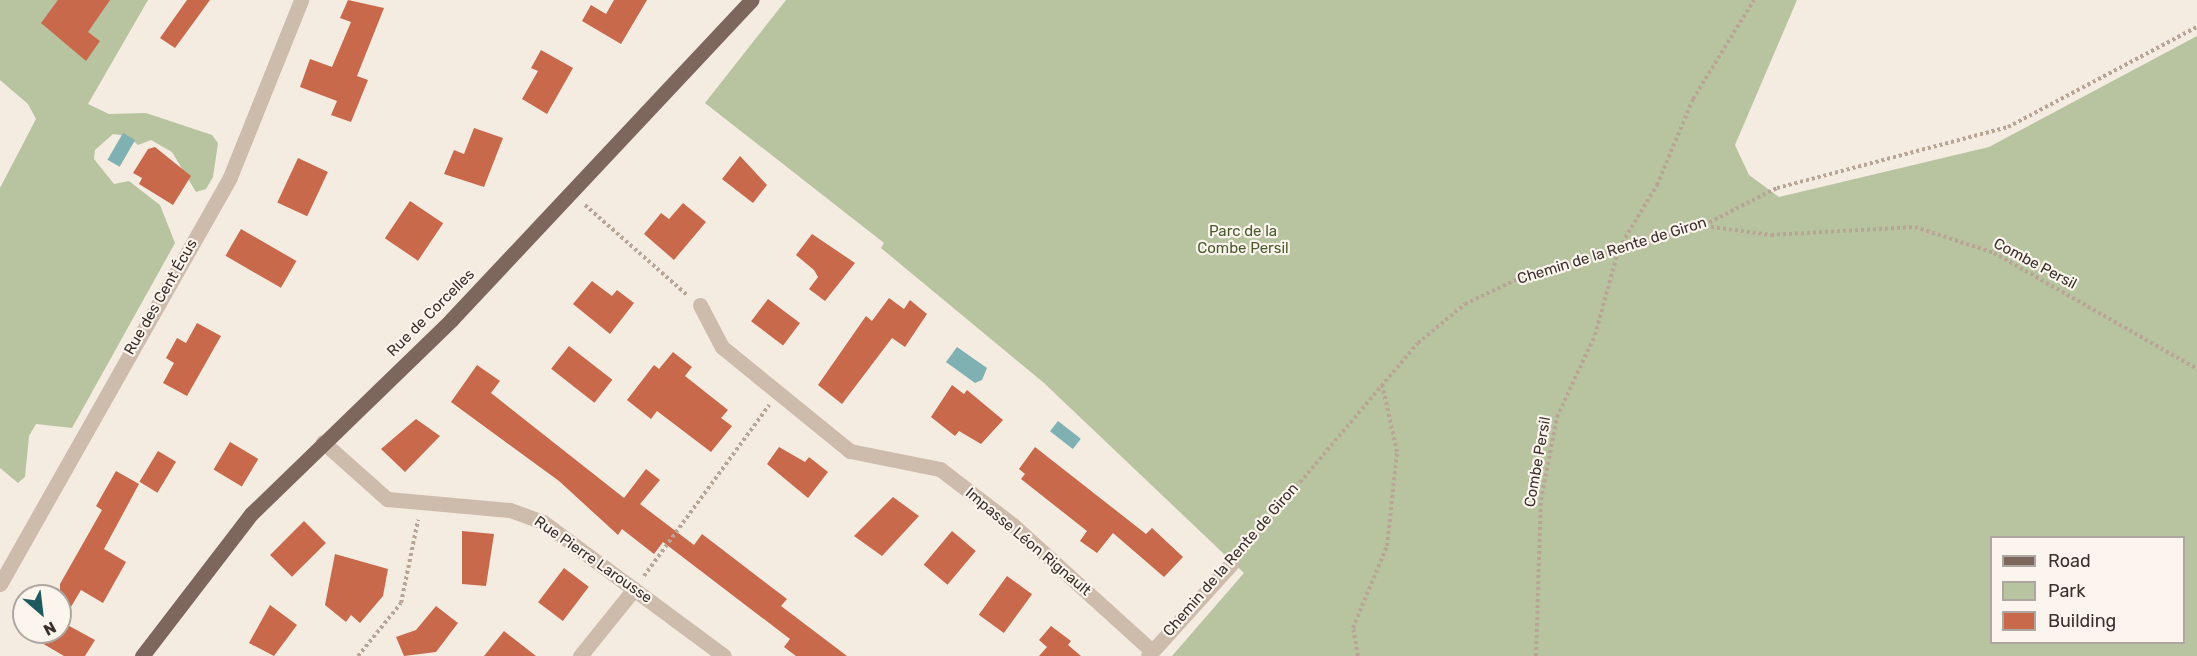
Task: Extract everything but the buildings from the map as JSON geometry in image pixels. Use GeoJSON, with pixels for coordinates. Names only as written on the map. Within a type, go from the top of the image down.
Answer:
{"type":"FeatureCollection","features":[{"type":"Feature","properties":{"kind":"main road","name":"Rue de Corcelles"},"geometry":{"type":"LineString","coordinates":[[142,656],[225,543],[323,442],[573,194],[752,0]]}},
{"type":"Feature","properties":{"kind":"street","name":"Rue des Cent Écus"},"geometry":{"type":"LineString","coordinates":[[0,584],[230,177],[301,0]]}},
{"type":"Feature","properties":{"kind":"street","name":"Impasse Léon Rignault"},"geometry":{"type":"LineString","coordinates":[[700,305],[722,347],[850,451],[940,469],[1012,525],[1150,654]]}},
{"type":"Feature","properties":{"kind":"street","name":"Rue Pierre Larousse"},"geometry":{"type":"LineString","coordinates":[[323,442],[376,492],[422,503],[510,510],[534,517],[724,656]]}},
{"type":"Feature","properties":{"kind":"street","name":"Chemin de la Rente de Giron"},"geometry":{"type":"LineString","coordinates":[[1150,654],[1232,563]]}},
{"type":"Feature","properties":{"kind":"street"},"geometry":{"type":"LineString","coordinates":[[580,656],[634,589]]}},
{"type":"Feature","properties":{"kind":"path","name":"Combe Persil"},"geometry":{"type":"LineString","coordinates":[[1536,656],[1540,500],[1557,417],[1595,335],[1619,248],[1657,186],[1693,99],[1754,0]]}},
{"type":"Feature","properties":{"kind":"path","name":"Chemin de la Rente de Giron"},"geometry":{"type":"LineString","coordinates":[[1232,563],[1418,343],[1465,304],[1518,279],[1704,225],[1777,188],[2008,127],[2197,27]]}},
{"type":"Feature","properties":{"kind":"path"},"geometry":{"type":"LineString","coordinates":[[573,194],[619,240],[700,305]]}},
{"type":"Feature","properties":{"kind":"path","name":"Combe Persil"},"geometry":{"type":"LineString","coordinates":[[1704,225],[1771,235],[1915,227],[1994,254],[2197,369]]}},
{"type":"Feature","properties":{"kind":"path"},"geometry":{"type":"LineString","coordinates":[[1358,656],[1353,628],[1387,546],[1397,452],[1382,384]]}},
{"type":"Feature","properties":{"kind":"path"},"geometry":{"type":"LineString","coordinates":[[634,589],[778,393]]}},
{"type":"Feature","properties":{"kind":"path"},"geometry":{"type":"LineString","coordinates":[[358,656],[401,603],[422,503]]}},
{"type":"Feature","properties":{"kind":"green space"},"geometry":{"type":"Polygon","coordinates":[[[0,0],[148,0],[88,104],[109,114],[146,113],[212,135],[218,143],[213,177],[206,189],[196,192],[172,152],[151,140],[138,145],[128,136],[113,134],[95,150],[94,159],[114,184],[129,181],[160,205],[175,243],[72,428],[36,424],[29,436],[25,477],[18,483],[0,468],[0,188],[36,119],[28,104],[0,80],[0,0]]]}},
{"type":"Feature","properties":{"kind":"green space","name":"Parc de la Combe Persil"},"geometry":{"type":"Polygon","coordinates":[[[786,0],[1797,0],[1735,145],[1749,175],[1779,197],[1989,147],[2197,36],[2197,656],[1172,656],[1244,573],[1044,383],[881,248],[884,243],[705,103],[786,0]]]}},
{"type":"Feature","properties":{"kind":"water"},"geometry":{"type":"Polygon","coordinates":[[[123,133],[135,140],[120,167],[108,160],[123,133]]]}},
{"type":"Feature","properties":{"kind":"water"},"geometry":{"type":"Polygon","coordinates":[[[957,347],[987,368],[982,380],[975,383],[946,362],[957,347]]]}},
{"type":"Feature","properties":{"kind":"water"},"geometry":{"type":"Polygon","coordinates":[[[1058,421],[1081,439],[1073,449],[1050,431],[1058,421]]]}}]}
